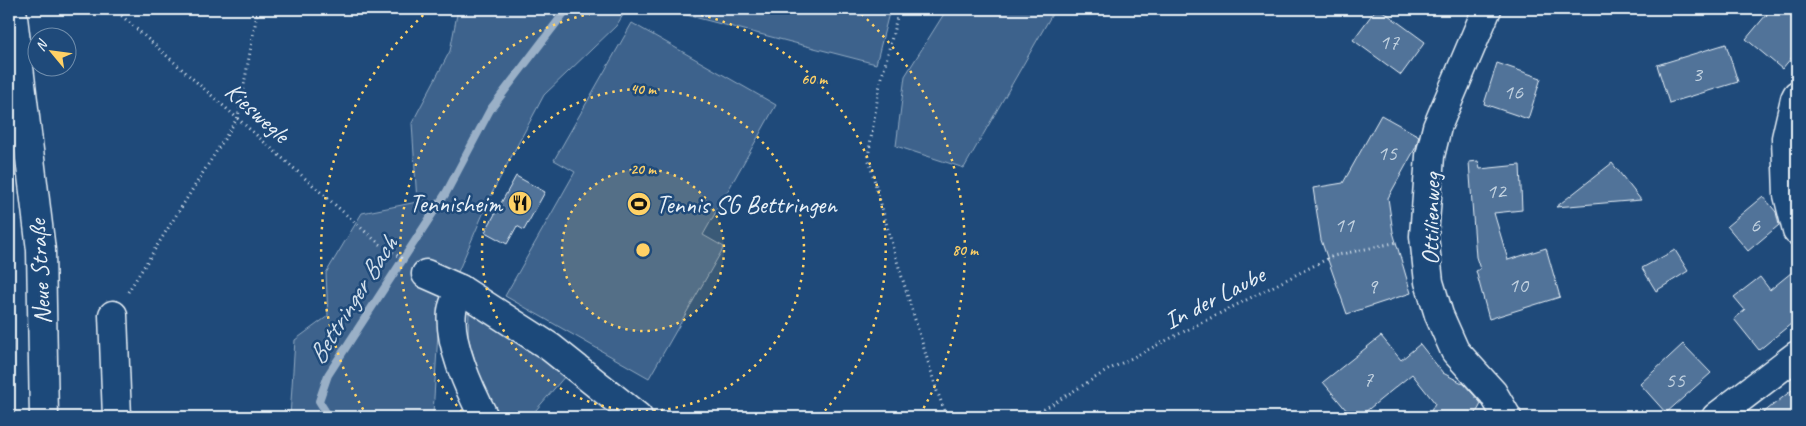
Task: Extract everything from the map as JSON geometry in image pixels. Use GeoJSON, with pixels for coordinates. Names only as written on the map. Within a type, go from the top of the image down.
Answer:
{"type":"FeatureCollection","features":[{"type":"Feature","properties":{"kind":"street","name":"Neue Straße"},"geometry":{"type":"LineString","coordinates":[[12,9],[41,250],[44,417]]}},
{"type":"Feature","properties":{"kind":"street","name":"Ottilienweg"},"geometry":{"type":"LineString","coordinates":[[1487,9],[1437,127],[1430,156],[1424,236],[1430,282],[1439,315],[1455,351],[1493,393],[1507,417]]}},
{"type":"Feature","properties":{"kind":"street"},"geometry":{"type":"LineString","coordinates":[[1797,95],[1786,138],[1788,195],[1797,232]]}},
{"type":"Feature","properties":{"kind":"street"},"geometry":{"type":"LineString","coordinates":[[426,274],[460,289],[550,347],[638,417]]}},
{"type":"Feature","properties":{"kind":"street"},"geometry":{"type":"LineString","coordinates":[[460,289],[452,310],[452,334],[470,391],[484,417]]}},
{"type":"Feature","properties":{"kind":"street"},"geometry":{"type":"LineString","coordinates":[[113,315],[117,417]]}},
{"type":"Feature","properties":{"kind":"street"},"geometry":{"type":"LineString","coordinates":[[1716,417],[1797,355]]}},
{"type":"Feature","properties":{"kind":"path","name":"Kieswegle"},"geometry":{"type":"LineString","coordinates":[[114,9],[377,242]]}},
{"type":"Feature","properties":{"kind":"path"},"geometry":{"type":"LineString","coordinates":[[113,315],[238,117],[258,9]]}},
{"type":"Feature","properties":{"kind":"path"},"geometry":{"type":"LineString","coordinates":[[899,9],[879,89],[868,157],[893,248],[934,382],[947,417]]}},
{"type":"Feature","properties":{"kind":"path","name":"In der Laube"},"geometry":{"type":"LineString","coordinates":[[1031,417],[1108,370],[1333,256],[1424,236]]}},
{"type":"Feature","properties":{"kind":"shaded area"},"geometry":{"type":"Polygon","coordinates":[[[458,9],[627,9],[616,26],[544,95],[492,193],[439,316],[433,414],[437,417],[290,417],[295,340],[328,316],[326,273],[362,213],[417,202],[412,123],[450,51],[458,9]]]}},
{"type":"Feature","properties":{"kind":"shaded area"},"geometry":{"type":"Polygon","coordinates":[[[663,9],[890,9],[876,64],[663,9]]]}},
{"type":"Feature","properties":{"kind":"shaded area"},"geometry":{"type":"Polygon","coordinates":[[[947,9],[1055,9],[964,168],[896,146],[905,76],[947,9]]]}},
{"type":"Feature","properties":{"kind":"shaded area","name":"Tennis SG Bettringen"},"geometry":{"type":"Polygon","coordinates":[[[632,23],[776,105],[703,235],[724,247],[649,378],[505,296],[575,172],[554,160],[632,23]]]}},
{"type":"Feature","properties":{"kind":"shaded area"},"geometry":{"type":"Polygon","coordinates":[[[9,172],[13,286],[13,417],[9,417],[9,287],[11,286],[9,285],[9,172]]]}},
{"type":"Feature","properties":{"kind":"shaded area"},"geometry":{"type":"Polygon","coordinates":[[[469,311],[566,375],[530,417],[499,417],[484,389],[468,337],[469,311]]]}},
{"type":"Feature","properties":{"kind":"building"},"geometry":{"type":"Polygon","coordinates":[[[1376,9],[1380,9],[1425,42],[1401,75],[1353,40],[1376,9]]]}},
{"type":"Feature","properties":{"kind":"building"},"geometry":{"type":"Polygon","coordinates":[[[1771,9],[1797,9],[1797,51],[1782,69],[1746,39],[1771,9]]]}},
{"type":"Feature","properties":{"kind":"building"},"geometry":{"type":"Polygon","coordinates":[[[1726,44],[1738,82],[1669,103],[1657,65],[1726,44]]]}},
{"type":"Feature","properties":{"kind":"building"},"geometry":{"type":"Polygon","coordinates":[[[1497,63],[1541,78],[1528,119],[1484,104],[1497,63]]]}},
{"type":"Feature","properties":{"kind":"building"},"geometry":{"type":"Polygon","coordinates":[[[1381,115],[1419,136],[1416,147],[1388,198],[1393,232],[1411,293],[1347,314],[1321,240],[1313,188],[1343,183],[1381,115]]]}},
{"type":"Feature","properties":{"kind":"building"},"geometry":{"type":"Polygon","coordinates":[[[1478,161],[1480,169],[1520,165],[1522,210],[1494,213],[1508,260],[1546,248],[1560,297],[1489,319],[1476,271],[1480,269],[1476,257],[1469,162],[1478,161]]]}},
{"type":"Feature","properties":{"kind":"building"},"geometry":{"type":"Polygon","coordinates":[[[1612,163],[1641,200],[1556,207],[1612,163]]]}},
{"type":"Feature","properties":{"kind":"building","name":"Tennisheim"},"geometry":{"type":"Polygon","coordinates":[[[516,176],[545,192],[524,230],[517,226],[507,244],[485,232],[516,176]]]}},
{"type":"Feature","properties":{"kind":"building"},"geometry":{"type":"Polygon","coordinates":[[[1763,196],[1776,212],[1779,225],[1748,251],[1727,226],[1763,196]]]}},
{"type":"Feature","properties":{"kind":"building"},"geometry":{"type":"Polygon","coordinates":[[[1675,250],[1688,271],[1656,291],[1642,268],[1675,250]]]}},
{"type":"Feature","properties":{"kind":"building"},"geometry":{"type":"Polygon","coordinates":[[[1797,268],[1797,319],[1759,350],[1734,319],[1745,310],[1734,297],[1760,277],[1770,290],[1797,268]]]}},
{"type":"Feature","properties":{"kind":"building"},"geometry":{"type":"Polygon","coordinates":[[[1381,336],[1401,360],[1420,344],[1443,373],[1464,384],[1480,402],[1481,404],[1474,417],[1428,417],[1435,403],[1412,374],[1359,417],[1352,417],[1323,382],[1381,336]]]}},
{"type":"Feature","properties":{"kind":"building"},"geometry":{"type":"Polygon","coordinates":[[[1683,344],[1711,373],[1666,413],[1640,384],[1683,344]]]}},
{"type":"Feature","properties":{"kind":"building"},"geometry":{"type":"Polygon","coordinates":[[[1797,386],[1797,417],[1758,417],[1797,386]]]}},
{"type":"Feature","properties":{"kind":"waterway","name":"Bettringer Bach"},"geometry":{"type":"LineString","coordinates":[[329,417],[319,401],[328,375],[446,193],[490,110],[567,9]]}},
{"type":"Feature","properties":{"kind":"place","name":"Tennisheim"},"geometry":{"type":"Point","coordinates":[520,203]}},
{"type":"Feature","properties":{"kind":"place","name":"Tennis SG Bettringen"},"geometry":{"type":"Point","coordinates":[639,204]}}]}
